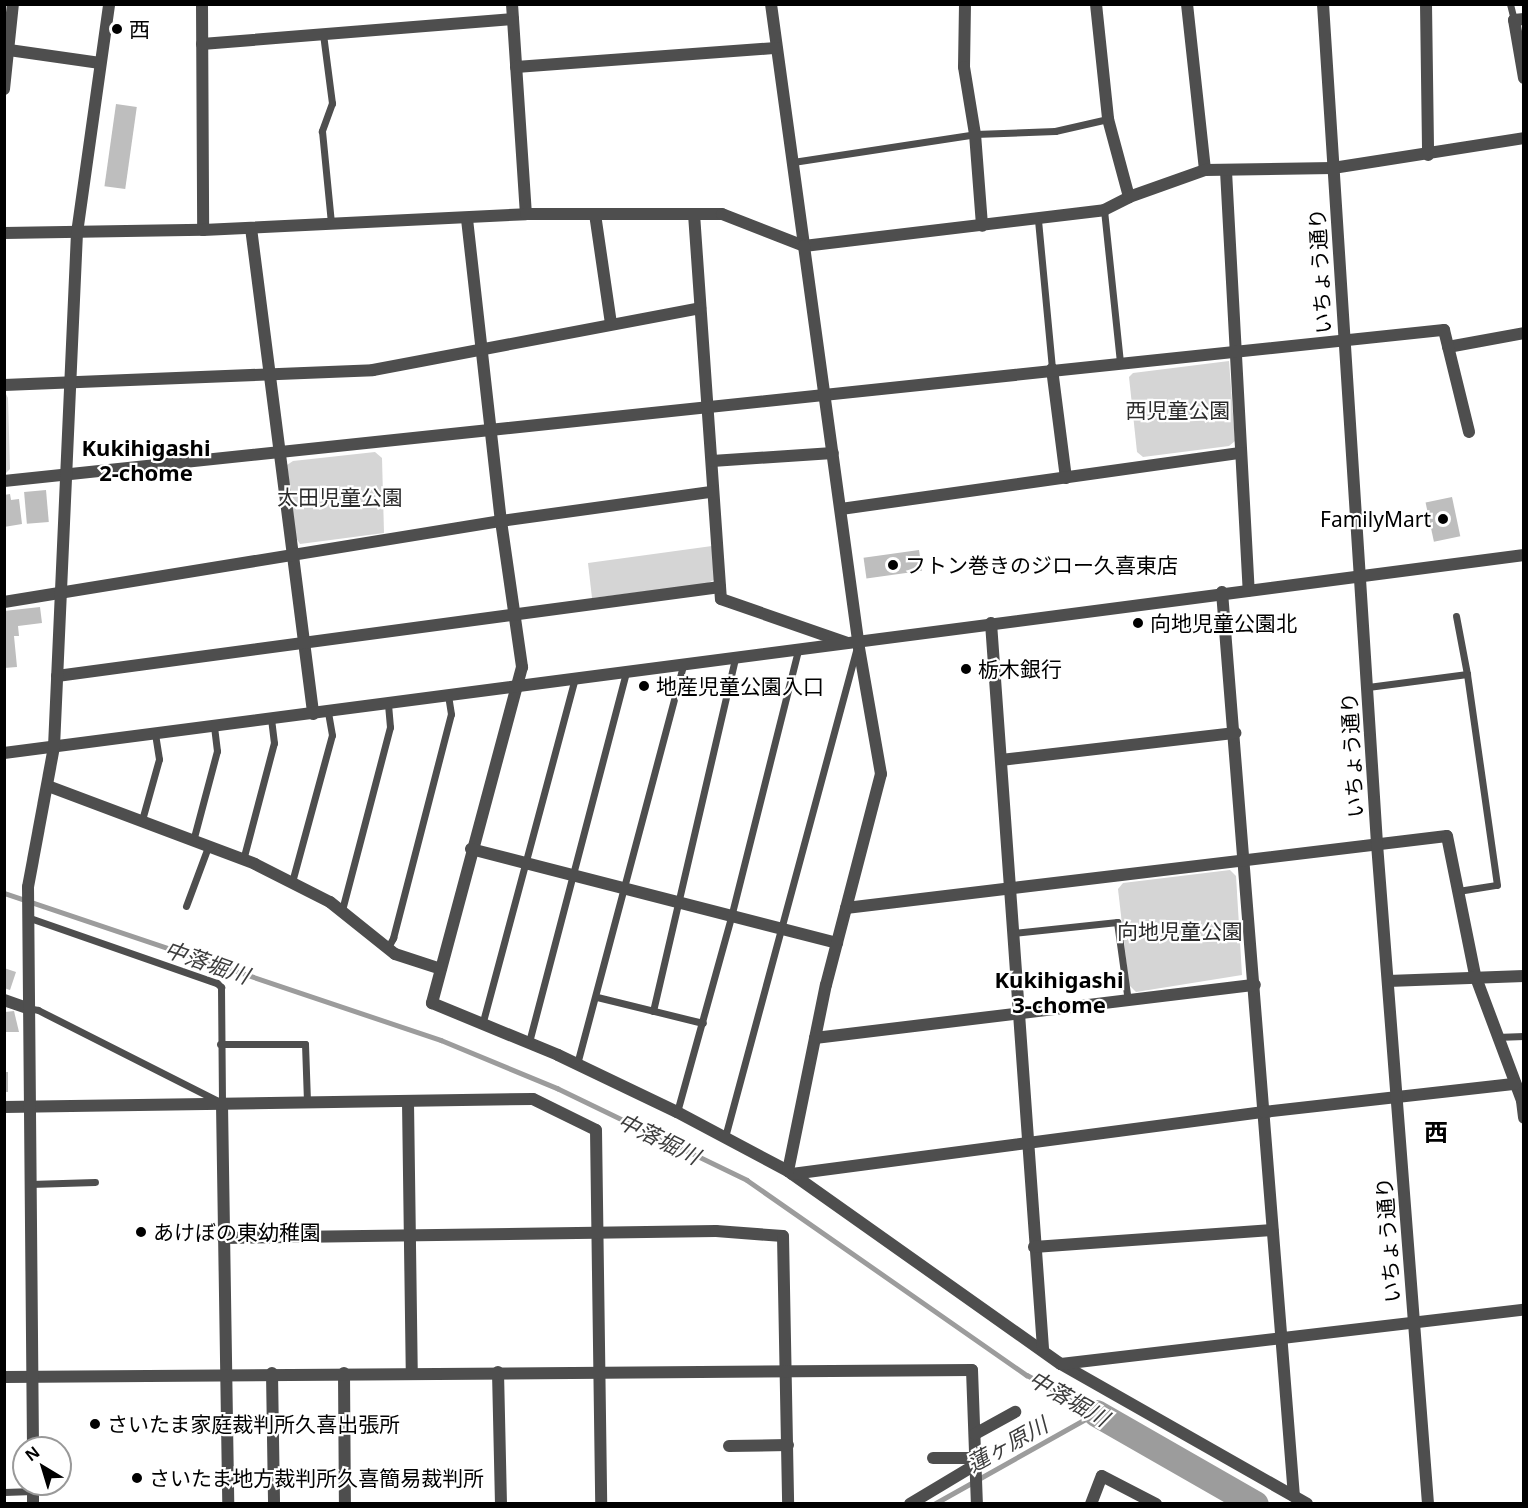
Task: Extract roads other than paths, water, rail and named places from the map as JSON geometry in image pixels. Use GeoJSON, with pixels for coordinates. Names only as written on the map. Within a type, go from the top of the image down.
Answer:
{"type":"FeatureCollection","features":[{"type":"Feature","properties":{"kind":"street"},"geometry":{"type":"LineString","coordinates":[[4,89],[12,4]]}},
{"type":"Feature","properties":{"kind":"street"},"geometry":{"type":"LineString","coordinates":[[33,1436],[27,1008],[28,887],[54,747],[77,233],[109,4]]}},
{"type":"Feature","properties":{"kind":"street"},"geometry":{"type":"LineString","coordinates":[[202,4],[203,230]]}},
{"type":"Feature","properties":{"kind":"street"},"geometry":{"type":"LineString","coordinates":[[512,4],[526,214]]}},
{"type":"Feature","properties":{"kind":"street"},"geometry":{"type":"LineString","coordinates":[[771,4],[841,509],[853,643],[882,774],[826,984],[790,1173]]}},
{"type":"Feature","properties":{"kind":"street"},"geometry":{"type":"LineString","coordinates":[[965,4],[964,67],[975,134],[982,226]]}},
{"type":"Feature","properties":{"kind":"street"},"geometry":{"type":"LineString","coordinates":[[1096,4],[1108,119],[1129,197]]}},
{"type":"Feature","properties":{"kind":"street"},"geometry":{"type":"LineString","coordinates":[[1188,4],[1205,170]]}},
{"type":"Feature","properties":{"kind":"street","name":"いちょう通り"},"geometry":{"type":"LineString","coordinates":[[1323,4],[1377,844],[1428,1503]]}},
{"type":"Feature","properties":{"kind":"street"},"geometry":{"type":"LineString","coordinates":[[1426,4],[1428,155]]}},
{"type":"Feature","properties":{"kind":"street"},"geometry":{"type":"LineString","coordinates":[[202,44],[513,19]]}},
{"type":"Feature","properties":{"kind":"street"},"geometry":{"type":"LineString","coordinates":[[1519,19],[1524,78]]}},
{"type":"Feature","properties":{"kind":"street"},"geometry":{"type":"LineString","coordinates":[[516,67],[776,48]]}},
{"type":"Feature","properties":{"kind":"street"},"geometry":{"type":"LineString","coordinates":[[9,50],[100,63]]}},
{"type":"Feature","properties":{"kind":"street"},"geometry":{"type":"LineString","coordinates":[[4,234],[203,230],[467,219],[526,214],[722,214],[804,246],[1038,220],[1104,210],[1129,197],[1205,170],[1333,168],[1428,155],[1524,138]]}},
{"type":"Feature","properties":{"kind":"street"},"geometry":{"type":"LineString","coordinates":[[1226,171],[1249,590]]}},
{"type":"Feature","properties":{"kind":"street"},"geometry":{"type":"LineString","coordinates":[[595,214],[611,324]]}},
{"type":"Feature","properties":{"kind":"street"},"geometry":{"type":"LineString","coordinates":[[694,214],[706,405],[712,461],[711,492],[721,599],[853,643]]}},
{"type":"Feature","properties":{"kind":"street"},"geometry":{"type":"LineString","coordinates":[[467,219],[501,521],[522,667],[471,849],[432,1003],[577,1064],[677,1112],[790,1173],[1062,1364],[1307,1503]]}},
{"type":"Feature","properties":{"kind":"street"},"geometry":{"type":"LineString","coordinates":[[251,228],[302,643],[313,714]]}},
{"type":"Feature","properties":{"kind":"street"},"geometry":{"type":"LineString","coordinates":[[4,386],[373,370],[482,347],[700,308]]}},
{"type":"Feature","properties":{"kind":"street"},"geometry":{"type":"LineString","coordinates":[[4,482],[825,392],[1444,330],[1469,432]]}},
{"type":"Feature","properties":{"kind":"street"},"geometry":{"type":"LineString","coordinates":[[1448,347],[1524,333]]}},
{"type":"Feature","properties":{"kind":"street"},"geometry":{"type":"LineString","coordinates":[[1052,369],[1066,478]]}},
{"type":"Feature","properties":{"kind":"street"},"geometry":{"type":"LineString","coordinates":[[712,461],[833,453]]}},
{"type":"Feature","properties":{"kind":"street"},"geometry":{"type":"LineString","coordinates":[[841,509],[1240,453]]}},
{"type":"Feature","properties":{"kind":"street"},"geometry":{"type":"LineString","coordinates":[[4,602],[501,521],[711,492]]}},
{"type":"Feature","properties":{"kind":"street"},"geometry":{"type":"LineString","coordinates":[[4,753],[853,643],[1222,592],[1524,555]]}},
{"type":"Feature","properties":{"kind":"street"},"geometry":{"type":"LineString","coordinates":[[57,676],[720,587]]}},
{"type":"Feature","properties":{"kind":"street"},"geometry":{"type":"LineString","coordinates":[[1222,592],[1294,1496]]}},
{"type":"Feature","properties":{"kind":"street"},"geometry":{"type":"LineString","coordinates":[[991,623],[1042,1349]]}},
{"type":"Feature","properties":{"kind":"street"},"geometry":{"type":"LineString","coordinates":[[1001,760],[1235,733]]}},
{"type":"Feature","properties":{"kind":"street"},"geometry":{"type":"LineString","coordinates":[[48,786],[142,820],[292,882],[342,910],[387,949],[441,969]]}},
{"type":"Feature","properties":{"kind":"street"},"geometry":{"type":"LineString","coordinates":[[846,909],[1447,836],[1475,975],[1515,1084],[1524,1118]]}},
{"type":"Feature","properties":{"kind":"street"},"geometry":{"type":"LineString","coordinates":[[471,849],[837,943]]}},
{"type":"Feature","properties":{"kind":"street"},"geometry":{"type":"LineString","coordinates":[[1388,981],[1475,975],[1524,976]]}},
{"type":"Feature","properties":{"kind":"street"},"geometry":{"type":"LineString","coordinates":[[815,1038],[1255,985]]}},
{"type":"Feature","properties":{"kind":"street"},"geometry":{"type":"LineString","coordinates":[[4,1000],[27,1008]]}},
{"type":"Feature","properties":{"kind":"street"},"geometry":{"type":"LineString","coordinates":[[790,1173],[1264,1112],[1515,1084]]}},
{"type":"Feature","properties":{"kind":"street"},"geometry":{"type":"LineString","coordinates":[[4,1107],[533,1099],[596,1130],[602,1503]]}},
{"type":"Feature","properties":{"kind":"street"},"geometry":{"type":"LineString","coordinates":[[408,1102],[412,1372]]}},
{"type":"Feature","properties":{"kind":"street"},"geometry":{"type":"LineString","coordinates":[[222,1104],[228,1503]]}},
{"type":"Feature","properties":{"kind":"street"},"geometry":{"type":"LineString","coordinates":[[1034,1248],[1272,1230]]}},
{"type":"Feature","properties":{"kind":"street"},"geometry":{"type":"LineString","coordinates":[[223,1238],[716,1231],[783,1236],[788,1373],[788,1503]]}},
{"type":"Feature","properties":{"kind":"street"},"geometry":{"type":"LineString","coordinates":[[1062,1364],[1283,1340],[1524,1310]]}},
{"type":"Feature","properties":{"kind":"street"},"geometry":{"type":"LineString","coordinates":[[4,1377],[412,1372],[498,1372],[600,1376],[972,1370],[976,1503]]}},
{"type":"Feature","properties":{"kind":"street"},"geometry":{"type":"LineString","coordinates":[[498,1372],[501,1503]]}},
{"type":"Feature","properties":{"kind":"street"},"geometry":{"type":"LineString","coordinates":[[272,1373],[274,1503]]}},
{"type":"Feature","properties":{"kind":"street"},"geometry":{"type":"LineString","coordinates":[[344,1373],[345,1503]]}},
{"type":"Feature","properties":{"kind":"street"},"geometry":{"type":"LineString","coordinates":[[975,1434],[1016,1412]]}},
{"type":"Feature","properties":{"kind":"street"},"geometry":{"type":"LineString","coordinates":[[729,1446],[788,1445]]}},
{"type":"Feature","properties":{"kind":"street"},"geometry":{"type":"LineString","coordinates":[[933,1458],[975,1465]]}},
{"type":"Feature","properties":{"kind":"street"},"geometry":{"type":"LineString","coordinates":[[910,1503],[975,1465]]}},
{"type":"Feature","properties":{"kind":"street"},"geometry":{"type":"LineString","coordinates":[[1091,1503],[1102,1476],[1156,1503]]}},
{"type":"Feature","properties":{"kind":"lane"},"geometry":{"type":"LineString","coordinates":[[1509,4],[1519,19]]}},
{"type":"Feature","properties":{"kind":"lane"},"geometry":{"type":"LineString","coordinates":[[323,34],[332,103],[322,131],[331,223]]}},
{"type":"Feature","properties":{"kind":"lane"},"geometry":{"type":"LineString","coordinates":[[793,162],[975,134],[1055,131],[1108,119]]}},
{"type":"Feature","properties":{"kind":"lane"},"geometry":{"type":"LineString","coordinates":[[1104,210],[1120,362]]}},
{"type":"Feature","properties":{"kind":"lane"},"geometry":{"type":"LineString","coordinates":[[1038,220],[1052,369]]}},
{"type":"Feature","properties":{"kind":"lane"},"geometry":{"type":"LineString","coordinates":[[1456,616],[1467,674],[1497,885],[1458,891]]}},
{"type":"Feature","properties":{"kind":"lane"},"geometry":{"type":"LineString","coordinates":[[725,1137],[853,643]]}},
{"type":"Feature","properties":{"kind":"lane"},"geometry":{"type":"LineString","coordinates":[[677,1112],[731,917],[798,650]]}},
{"type":"Feature","properties":{"kind":"lane"},"geometry":{"type":"LineString","coordinates":[[653,1011],[680,904],[735,658]]}},
{"type":"Feature","properties":{"kind":"lane"},"geometry":{"type":"LineString","coordinates":[[577,1064],[626,890],[683,665]]}},
{"type":"Feature","properties":{"kind":"lane"},"geometry":{"type":"LineString","coordinates":[[529,1042],[626,672]]}},
{"type":"Feature","properties":{"kind":"lane"},"geometry":{"type":"LineString","coordinates":[[1368,687],[1467,674]]}},
{"type":"Feature","properties":{"kind":"lane"},"geometry":{"type":"LineString","coordinates":[[482,1025],[575,679]]}},
{"type":"Feature","properties":{"kind":"lane"},"geometry":{"type":"LineString","coordinates":[[387,949],[393,938],[451,714],[448,696]]}},
{"type":"Feature","properties":{"kind":"lane"},"geometry":{"type":"LineString","coordinates":[[342,910],[390,727],[388,704]]}},
{"type":"Feature","properties":{"kind":"lane"},"geometry":{"type":"LineString","coordinates":[[292,882],[332,735],[328,712]]}},
{"type":"Feature","properties":{"kind":"lane"},"geometry":{"type":"LineString","coordinates":[[243,860],[274,743],[271,719]]}},
{"type":"Feature","properties":{"kind":"lane"},"geometry":{"type":"LineString","coordinates":[[193,841],[217,751],[214,726]]}},
{"type":"Feature","properties":{"kind":"lane"},"geometry":{"type":"LineString","coordinates":[[142,820],[159,759],[155,734]]}},
{"type":"Feature","properties":{"kind":"lane"},"geometry":{"type":"LineString","coordinates":[[186,906],[208,847]]}},
{"type":"Feature","properties":{"kind":"lane"},"geometry":{"type":"LineString","coordinates":[[27,915],[217,983],[221,987],[222,1104],[38,1010],[27,1008]]}},
{"type":"Feature","properties":{"kind":"lane"},"geometry":{"type":"LineString","coordinates":[[1013,933],[1117,922],[1128,1001]]}},
{"type":"Feature","properties":{"kind":"lane"},"geometry":{"type":"LineString","coordinates":[[597,997],[703,1023]]}},
{"type":"Feature","properties":{"kind":"lane"},"geometry":{"type":"LineString","coordinates":[[1496,1037],[1524,1036]]}},
{"type":"Feature","properties":{"kind":"lane"},"geometry":{"type":"LineString","coordinates":[[220,1044],[305,1044],[307,1102]]}},
{"type":"Feature","properties":{"kind":"lane"},"geometry":{"type":"LineString","coordinates":[[30,1184],[95,1182]]}},
{"type":"Feature","properties":{"kind":"waterway","name":"中落堀川"},"geometry":{"type":"LineString","coordinates":[[4,893],[441,1040],[557,1088],[747,1180],[1027,1375],[1096,1413]]}},
{"type":"Feature","properties":{"kind":"waterway","name":"蓮ヶ原川"},"geometry":{"type":"LineString","coordinates":[[934,1504],[1096,1413]]}},
{"type":"Feature","properties":{"kind":"waterway","name":"中落堀川"},"geometry":{"type":"LineString","coordinates":[[1096,1413],[1255,1504]]}},
{"type":"Feature","properties":{"kind":"place","name":"西"},"geometry":{"type":"Point","coordinates":[117,29]}},
{"type":"Feature","properties":{"kind":"place","name":"FamilyMart"},"geometry":{"type":"Point","coordinates":[1443,519]}},
{"type":"Feature","properties":{"kind":"place","name":"フトン巻きのジロー久喜東店"},"geometry":{"type":"Point","coordinates":[893,565]}},
{"type":"Feature","properties":{"kind":"place","name":"向地児童公園北"},"geometry":{"type":"Point","coordinates":[1138,623]}},
{"type":"Feature","properties":{"kind":"place","name":"栃木銀行"},"geometry":{"type":"Point","coordinates":[966,669]}},
{"type":"Feature","properties":{"kind":"place","name":"地産児童公園入口"},"geometry":{"type":"Point","coordinates":[644,686]}},
{"type":"Feature","properties":{"kind":"place","name":"あけぼの東幼稚園"},"geometry":{"type":"Point","coordinates":[141,1232]}},
{"type":"Feature","properties":{"kind":"place","name":"さいたま家庭裁判所久喜出張所"},"geometry":{"type":"Point","coordinates":[95,1424]}},
{"type":"Feature","properties":{"kind":"place","name":"さいたま地方裁判所久喜簡易裁判所"},"geometry":{"type":"Point","coordinates":[137,1478]}},
{"type":"Feature","properties":{"kind":"district","name":"Kukihigashi 2-chome"},"geometry":{"type":"Point","coordinates":[146,460]}},
{"type":"Feature","properties":{"kind":"district","name":"Kukihigashi 3-chome"},"geometry":{"type":"Point","coordinates":[1059,992]}},
{"type":"Feature","properties":{"kind":"district","name":"西"},"geometry":{"type":"Point","coordinates":[1436,1132]}},
{"type":"Feature","properties":{"kind":"park label","name":"西児童公園"},"geometry":{"type":"Point","coordinates":[1178,410]}},
{"type":"Feature","properties":{"kind":"park label","name":"太田児童公園"},"geometry":{"type":"Point","coordinates":[340,497]}},
{"type":"Feature","properties":{"kind":"park label","name":"向地児童公園"},"geometry":{"type":"Point","coordinates":[1180,931]}}]}
